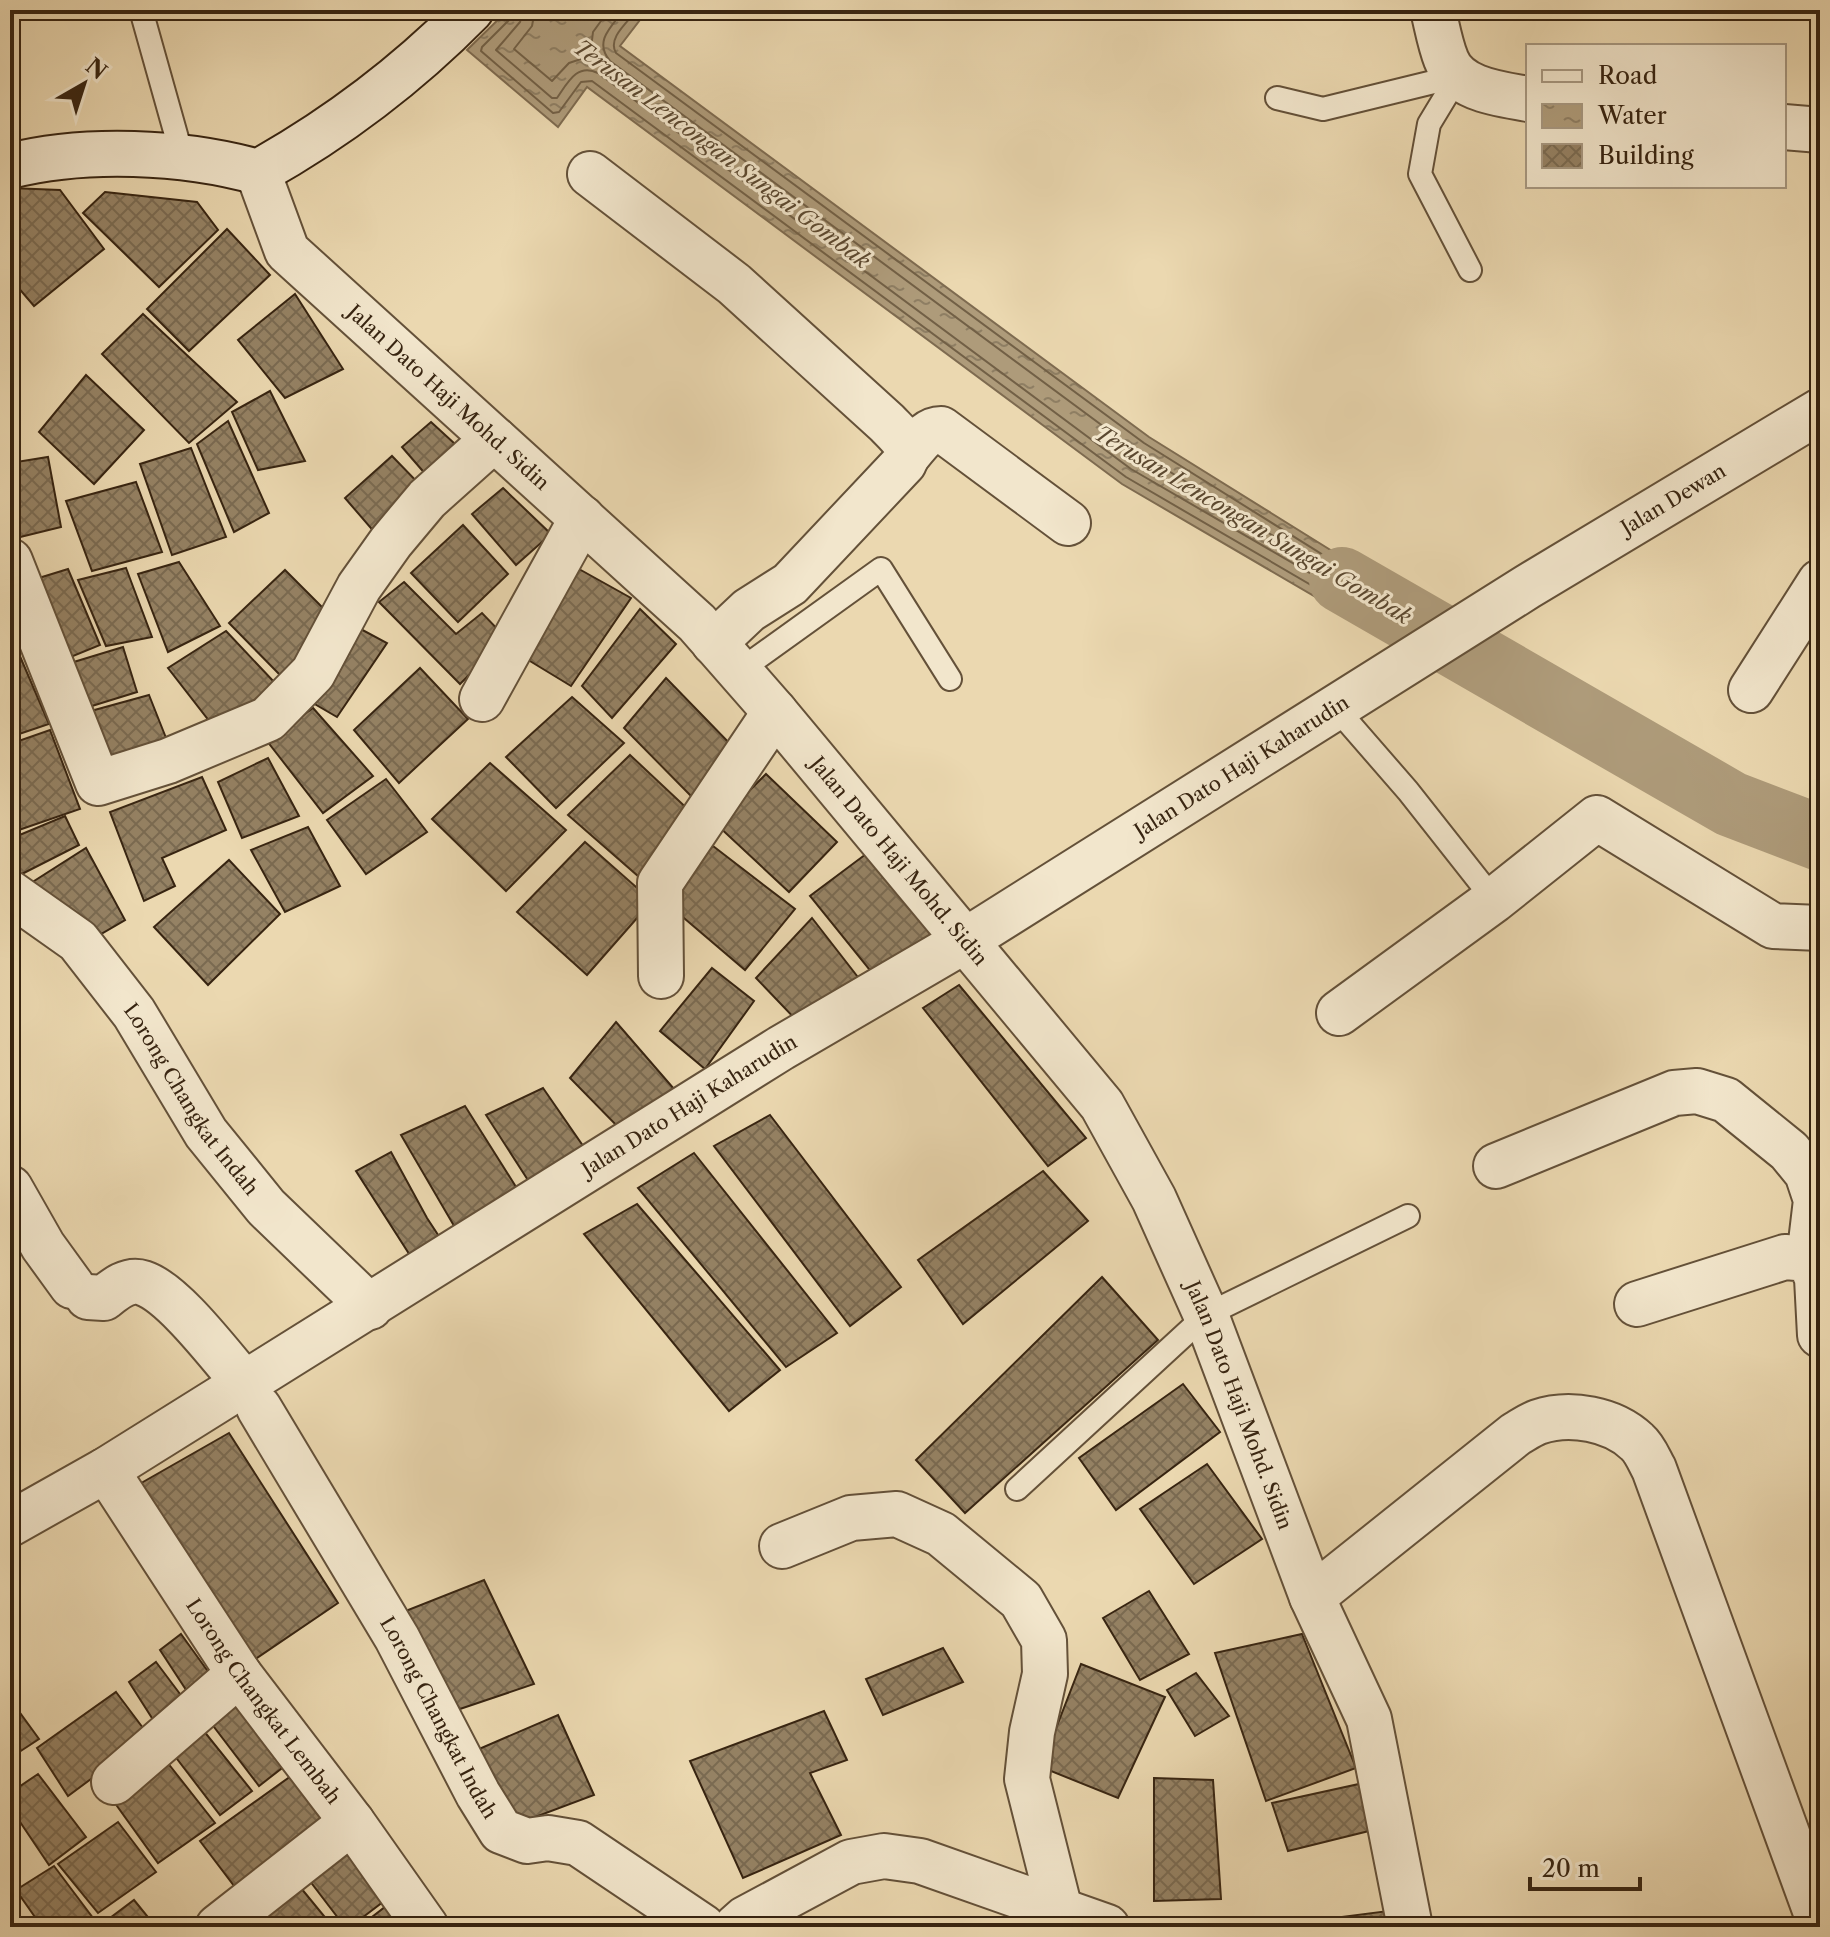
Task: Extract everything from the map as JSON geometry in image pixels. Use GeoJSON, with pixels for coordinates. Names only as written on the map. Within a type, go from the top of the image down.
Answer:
{"type":"FeatureCollection","features":[{"type":"Feature","properties":{"kind":"street"},"geometry":{"type":"LineString","coordinates":[[10,166],[49,156],[182,156],[223,162],[258,172],[306,145],[434,48],[471,10]]}},
{"type":"Feature","properties":{"kind":"street"},"geometry":{"type":"LineString","coordinates":[[1433,10],[1446,62],[1458,76],[1486,91],[1526,99]]}},
{"type":"Feature","properties":{"kind":"street"},"geometry":{"type":"LineString","coordinates":[[1786,127],[1820,130]]}},
{"type":"Feature","properties":{"kind":"street","name":"Jalan Dato Haji Mohd. Sidin"},"geometry":{"type":"LineString","coordinates":[[258,172],[287,251],[697,623],[775,712],[1102,1105],[1154,1199],[1206,1315],[1312,1597],[1369,1719],[1410,1927]]}},
{"type":"Feature","properties":{"kind":"street"},"geometry":{"type":"LineString","coordinates":[[590,174],[734,284],[887,423],[908,447],[908,455]]}},
{"type":"Feature","properties":{"kind":"street","name":"Jalan Dewan"},"geometry":{"type":"LineString","coordinates":[[1352,696],[1527,587],[1819,413]]}},
{"type":"Feature","properties":{"kind":"street"},"geometry":{"type":"LineString","coordinates":[[726,657],[749,610],[790,584],[933,429],[941,429],[1068,523]]}},
{"type":"Feature","properties":{"kind":"street"},"geometry":{"type":"LineString","coordinates":[[10,561],[98,783],[168,761],[268,719],[313,673],[359,587],[400,531],[427,499],[494,439]]}},
{"type":"Feature","properties":{"kind":"street"},"geometry":{"type":"LineString","coordinates":[[482,699],[582,518]]}},
{"type":"Feature","properties":{"kind":"street"},"geometry":{"type":"LineString","coordinates":[[1751,690],[1820,582]]}},
{"type":"Feature","properties":{"kind":"street","name":"Jalan Dato Haji Kaharudin"},"geometry":{"type":"LineString","coordinates":[[10,1524],[106,1470],[252,1396],[370,1307],[781,1048],[966,940],[1352,696]]}},
{"type":"Feature","properties":{"kind":"street"},"geometry":{"type":"LineString","coordinates":[[661,976],[660,883],[775,712]]}},
{"type":"Feature","properties":{"kind":"street"},"geometry":{"type":"LineString","coordinates":[[1339,1013],[1494,900],[1597,818],[1773,926],[1820,928]]}},
{"type":"Feature","properties":{"kind":"street","name":"Lorong Changkat Indah"},"geometry":{"type":"LineString","coordinates":[[10,893],[78,941],[134,1013],[206,1133],[266,1207],[370,1307]]}},
{"type":"Feature","properties":{"kind":"street"},"geometry":{"type":"LineString","coordinates":[[1496,1166],[1674,1093],[1697,1091],[1726,1100],[1789,1151],[1807,1173],[1816,1200],[1809,1259],[1817,1278],[1820,1335]]}},
{"type":"Feature","properties":{"kind":"street"},"geometry":{"type":"LineString","coordinates":[[10,1188],[43,1246],[80,1291],[104,1298],[119,1285],[141,1282],[162,1293],[252,1396]]}},
{"type":"Feature","properties":{"kind":"street"},"geometry":{"type":"LineString","coordinates":[[1637,1304],[1785,1257],[1809,1259]]}},
{"type":"Feature","properties":{"kind":"street","name":"Lorong Changkat Indah"},"geometry":{"type":"LineString","coordinates":[[252,1396],[397,1638],[478,1794],[501,1831],[527,1841],[548,1838],[578,1843],[703,1927]]}},
{"type":"Feature","properties":{"kind":"street"},"geometry":{"type":"LineString","coordinates":[[1312,1597],[1516,1434],[1538,1422],[1581,1417],[1628,1435],[1646,1454],[1678,1529],[1820,1921],[1795,1927]]}},
{"type":"Feature","properties":{"kind":"street","name":"Lorong Changkat Lembah"},"geometry":{"type":"LineString","coordinates":[[106,1470],[239,1674],[352,1822],[426,1927]]}},
{"type":"Feature","properties":{"kind":"street"},"geometry":{"type":"LineString","coordinates":[[782,1546],[851,1518],[897,1514],[941,1534],[1021,1600],[1044,1640],[1045,1674],[1032,1732],[1027,1779],[1060,1910]]}},
{"type":"Feature","properties":{"kind":"street"},"geometry":{"type":"LineString","coordinates":[[114,1782],[239,1674]]}},
{"type":"Feature","properties":{"kind":"street"},"geometry":{"type":"LineString","coordinates":[[218,1927],[352,1822]]}},
{"type":"Feature","properties":{"kind":"street"},"geometry":{"type":"LineString","coordinates":[[736,1927],[745,1919],[851,1862],[884,1856],[920,1861],[1107,1927]]}},
{"type":"Feature","properties":{"kind":"lane"},"geometry":{"type":"LineString","coordinates":[[141,10],[182,156]]}},
{"type":"Feature","properties":{"kind":"lane"},"geometry":{"type":"LineString","coordinates":[[1277,98],[1323,109],[1458,76]]}},
{"type":"Feature","properties":{"kind":"lane"},"geometry":{"type":"LineString","coordinates":[[1458,76],[1429,124],[1420,174],[1470,270]]}},
{"type":"Feature","properties":{"kind":"lane"},"geometry":{"type":"LineString","coordinates":[[726,657],[881,569],[950,679]]}},
{"type":"Feature","properties":{"kind":"lane"},"geometry":{"type":"LineString","coordinates":[[1352,696],[1408,791],[1494,900]]}},
{"type":"Feature","properties":{"kind":"lane"},"geometry":{"type":"LineString","coordinates":[[1017,1489],[1206,1315],[1408,1216]]}},
{"type":"Feature","properties":{"kind":"water"},"geometry":{"type":"Polygon","coordinates":[[[508,10],[644,10],[646,12],[620,46],[1149,437],[1435,615],[1398,645],[1122,484],[587,87],[558,127],[467,50],[508,10]]]}},
{"type":"Feature","properties":{"kind":"water"},"geometry":{"type":"Polygon","coordinates":[[[1745,793],[1820,818],[1820,859],[1786,851],[1734,823],[1745,793]]]}},
{"type":"Feature","properties":{"kind":"building"},"geometry":{"type":"Polygon","coordinates":[[[10,188],[60,190],[104,249],[34,306],[10,278],[10,188]]]}},
{"type":"Feature","properties":{"kind":"building"},"geometry":{"type":"Polygon","coordinates":[[[105,192],[197,202],[218,230],[159,287],[83,213],[105,192]]]}},
{"type":"Feature","properties":{"kind":"building"},"geometry":{"type":"Polygon","coordinates":[[[227,229],[270,275],[189,351],[147,309],[227,229]]]}},
{"type":"Feature","properties":{"kind":"building"},"geometry":{"type":"Polygon","coordinates":[[[295,294],[343,369],[285,398],[238,340],[295,294]]]}},
{"type":"Feature","properties":{"kind":"building"},"geometry":{"type":"Polygon","coordinates":[[[143,314],[237,402],[189,443],[102,354],[143,314]]]}},
{"type":"Feature","properties":{"kind":"building"},"geometry":{"type":"Polygon","coordinates":[[[86,375],[144,430],[94,484],[39,432],[86,375]]]}},
{"type":"Feature","properties":{"kind":"building"},"geometry":{"type":"Polygon","coordinates":[[[270,391],[305,461],[258,470],[232,412],[270,391]]]}},
{"type":"Feature","properties":{"kind":"building"},"geometry":{"type":"Polygon","coordinates":[[[228,421],[269,513],[234,532],[197,444],[228,421]]]}},
{"type":"Feature","properties":{"kind":"building"},"geometry":{"type":"Polygon","coordinates":[[[431,422],[467,455],[434,484],[402,447],[431,422]]]}},
{"type":"Feature","properties":{"kind":"building"},"geometry":{"type":"Polygon","coordinates":[[[191,448],[226,537],[172,555],[140,464],[191,448]]]}},
{"type":"Feature","properties":{"kind":"building"},"geometry":{"type":"Polygon","coordinates":[[[392,456],[425,490],[382,541],[345,498],[392,456]]]}},
{"type":"Feature","properties":{"kind":"building"},"geometry":{"type":"Polygon","coordinates":[[[48,457],[61,527],[12,539],[10,463],[48,457]]]}},
{"type":"Feature","properties":{"kind":"building"},"geometry":{"type":"Polygon","coordinates":[[[136,482],[162,552],[92,571],[66,501],[136,482]]]}},
{"type":"Feature","properties":{"kind":"building"},"geometry":{"type":"Polygon","coordinates":[[[503,488],[551,534],[516,565],[472,514],[503,488]]]}},
{"type":"Feature","properties":{"kind":"building"},"geometry":{"type":"Polygon","coordinates":[[[463,525],[508,574],[458,622],[411,573],[463,525]]]}},
{"type":"Feature","properties":{"kind":"building"},"geometry":{"type":"Polygon","coordinates":[[[179,562],[220,626],[168,652],[138,574],[179,562]]]}},
{"type":"Feature","properties":{"kind":"building"},"geometry":{"type":"Polygon","coordinates":[[[570,564],[631,598],[571,686],[520,655],[570,564]]]}},
{"type":"Feature","properties":{"kind":"building"},"geometry":{"type":"Polygon","coordinates":[[[126,568],[152,637],[106,646],[78,580],[126,568]]]}},
{"type":"Feature","properties":{"kind":"building"},"geometry":{"type":"Polygon","coordinates":[[[68,569],[100,645],[56,663],[26,582],[68,569]]]}},
{"type":"Feature","properties":{"kind":"building"},"geometry":{"type":"Polygon","coordinates":[[[285,570],[335,620],[282,677],[229,623],[285,570]]]}},
{"type":"Feature","properties":{"kind":"building"},"geometry":{"type":"Polygon","coordinates":[[[404,582],[456,634],[482,613],[506,638],[460,684],[379,602],[404,582]]]}},
{"type":"Feature","properties":{"kind":"building"},"geometry":{"type":"Polygon","coordinates":[[[640,609],[676,644],[612,718],[582,686],[640,609]]]}},
{"type":"Feature","properties":{"kind":"building"},"geometry":{"type":"Polygon","coordinates":[[[355,626],[387,643],[337,717],[306,699],[355,626]]]}},
{"type":"Feature","properties":{"kind":"building"},"geometry":{"type":"Polygon","coordinates":[[[226,631],[275,683],[217,731],[168,668],[226,631]]]}},
{"type":"Feature","properties":{"kind":"building"},"geometry":{"type":"Polygon","coordinates":[[[123,647],[137,692],[79,710],[64,665],[123,647]]]}},
{"type":"Feature","properties":{"kind":"building"},"geometry":{"type":"Polygon","coordinates":[[[19,654],[49,724],[10,737],[10,658],[19,654]]]}},
{"type":"Feature","properties":{"kind":"building"},"geometry":{"type":"Polygon","coordinates":[[[420,668],[468,719],[399,783],[354,730],[420,668]]]}},
{"type":"Feature","properties":{"kind":"building"},"geometry":{"type":"Polygon","coordinates":[[[666,678],[738,752],[694,799],[624,728],[666,678]]]}},
{"type":"Feature","properties":{"kind":"building"},"geometry":{"type":"Polygon","coordinates":[[[149,695],[172,753],[100,775],[80,714],[149,695]]]}},
{"type":"Feature","properties":{"kind":"building"},"geometry":{"type":"Polygon","coordinates":[[[572,697],[624,743],[556,808],[506,757],[572,697]]]}},
{"type":"Feature","properties":{"kind":"building"},"geometry":{"type":"Polygon","coordinates":[[[313,708],[373,776],[323,813],[267,741],[313,708]]]}},
{"type":"Feature","properties":{"kind":"building"},"geometry":{"type":"Polygon","coordinates":[[[50,730],[80,809],[10,833],[10,744],[50,730]]]}},
{"type":"Feature","properties":{"kind":"building"},"geometry":{"type":"Polygon","coordinates":[[[630,755],[693,814],[638,876],[568,815],[630,755]]]}},
{"type":"Feature","properties":{"kind":"building"},"geometry":{"type":"Polygon","coordinates":[[[268,758],[299,816],[242,838],[218,782],[268,758]]]}},
{"type":"Feature","properties":{"kind":"building"},"geometry":{"type":"Polygon","coordinates":[[[490,763],[566,830],[506,891],[432,819],[490,763]]]}},
{"type":"Feature","properties":{"kind":"building"},"geometry":{"type":"Polygon","coordinates":[[[766,774],[837,842],[789,892],[716,824],[766,774]]]}},
{"type":"Feature","properties":{"kind":"building"},"geometry":{"type":"Polygon","coordinates":[[[202,777],[226,830],[162,858],[175,886],[144,901],[110,812],[202,777]]]}},
{"type":"Feature","properties":{"kind":"building"},"geometry":{"type":"Polygon","coordinates":[[[386,779],[427,832],[366,874],[327,820],[386,779]]]}},
{"type":"Feature","properties":{"kind":"building"},"geometry":{"type":"Polygon","coordinates":[[[65,816],[79,845],[10,880],[10,839],[65,816]]]}},
{"type":"Feature","properties":{"kind":"building"},"geometry":{"type":"Polygon","coordinates":[[[308,827],[340,886],[285,912],[251,850],[308,827]]]}},
{"type":"Feature","properties":{"kind":"building"},"geometry":{"type":"Polygon","coordinates":[[[585,842],[652,901],[587,975],[517,912],[585,842]]]}},
{"type":"Feature","properties":{"kind":"building"},"geometry":{"type":"Polygon","coordinates":[[[713,846],[795,909],[745,970],[671,907],[670,891],[713,846]]]}},
{"type":"Feature","properties":{"kind":"building"},"geometry":{"type":"Polygon","coordinates":[[[86,848],[125,920],[89,941],[20,890],[86,848]]]}},
{"type":"Feature","properties":{"kind":"building"},"geometry":{"type":"Polygon","coordinates":[[[870,851],[941,936],[877,979],[810,896],[870,851]]]}},
{"type":"Feature","properties":{"kind":"building"},"geometry":{"type":"Polygon","coordinates":[[[229,860],[280,914],[208,985],[154,927],[229,860]]]}},
{"type":"Feature","properties":{"kind":"building"},"geometry":{"type":"Polygon","coordinates":[[[812,918],[864,985],[800,1024],[756,978],[812,918]]]}},
{"type":"Feature","properties":{"kind":"building"},"geometry":{"type":"Polygon","coordinates":[[[712,968],[754,1001],[705,1069],[660,1031],[712,968]]]}},
{"type":"Feature","properties":{"kind":"building"},"geometry":{"type":"Polygon","coordinates":[[[959,985],[1086,1138],[1048,1166],[923,1008],[959,985]]]}},
{"type":"Feature","properties":{"kind":"building"},"geometry":{"type":"Polygon","coordinates":[[[616,1022],[681,1097],[622,1131],[570,1078],[616,1022]]]}},
{"type":"Feature","properties":{"kind":"building"},"geometry":{"type":"Polygon","coordinates":[[[543,1088],[590,1156],[533,1188],[486,1115],[543,1088]]]}},
{"type":"Feature","properties":{"kind":"building"},"geometry":{"type":"Polygon","coordinates":[[[465,1106],[523,1198],[457,1231],[401,1135],[465,1106]]]}},
{"type":"Feature","properties":{"kind":"building"},"geometry":{"type":"Polygon","coordinates":[[[770,1115],[901,1287],[850,1326],[714,1146],[770,1115]]]}},
{"type":"Feature","properties":{"kind":"building"},"geometry":{"type":"Polygon","coordinates":[[[391,1152],[446,1247],[413,1260],[356,1171],[391,1152]]]}},
{"type":"Feature","properties":{"kind":"building"},"geometry":{"type":"Polygon","coordinates":[[[694,1153],[837,1333],[786,1367],[638,1188],[694,1153]]]}},
{"type":"Feature","properties":{"kind":"building"},"geometry":{"type":"Polygon","coordinates":[[[1043,1171],[1088,1221],[963,1324],[918,1260],[1043,1171]]]}},
{"type":"Feature","properties":{"kind":"building"},"geometry":{"type":"Polygon","coordinates":[[[637,1204],[780,1370],[729,1411],[584,1234],[637,1204]]]}},
{"type":"Feature","properties":{"kind":"building"},"geometry":{"type":"Polygon","coordinates":[[[1102,1277],[1158,1340],[965,1513],[916,1460],[1102,1277]]]}},
{"type":"Feature","properties":{"kind":"building"},"geometry":{"type":"Polygon","coordinates":[[[1183,1384],[1220,1432],[1116,1510],[1079,1458],[1183,1384]]]}},
{"type":"Feature","properties":{"kind":"building"},"geometry":{"type":"Polygon","coordinates":[[[229,1433],[338,1603],[251,1662],[136,1486],[229,1433]]]}},
{"type":"Feature","properties":{"kind":"building"},"geometry":{"type":"Polygon","coordinates":[[[1207,1464],[1262,1539],[1194,1584],[1140,1509],[1207,1464]]]}},
{"type":"Feature","properties":{"kind":"building"},"geometry":{"type":"Polygon","coordinates":[[[484,1580],[534,1684],[454,1711],[403,1612],[484,1580]]]}},
{"type":"Feature","properties":{"kind":"building"},"geometry":{"type":"Polygon","coordinates":[[[1149,1591],[1189,1654],[1140,1680],[1103,1618],[1149,1591]]]}},
{"type":"Feature","properties":{"kind":"building"},"geometry":{"type":"Polygon","coordinates":[[[181,1634],[217,1684],[194,1702],[160,1650],[181,1634]]]}},
{"type":"Feature","properties":{"kind":"building"},"geometry":{"type":"Polygon","coordinates":[[[1302,1634],[1356,1768],[1266,1801],[1215,1653],[1302,1634]]]}},
{"type":"Feature","properties":{"kind":"building"},"geometry":{"type":"Polygon","coordinates":[[[943,1648],[963,1682],[883,1715],[866,1679],[943,1648]]]}},
{"type":"Feature","properties":{"kind":"building"},"geometry":{"type":"Polygon","coordinates":[[[156,1662],[189,1706],[159,1729],[129,1682],[156,1662]]]}},
{"type":"Feature","properties":{"kind":"building"},"geometry":{"type":"Polygon","coordinates":[[[1081,1664],[1165,1697],[1118,1798],[1041,1767],[1081,1664]]]}},
{"type":"Feature","properties":{"kind":"building"},"geometry":{"type":"Polygon","coordinates":[[[1196,1673],[1229,1716],[1195,1736],[1167,1690],[1196,1673]]]}},
{"type":"Feature","properties":{"kind":"building"},"geometry":{"type":"Polygon","coordinates":[[[116,1692],[149,1736],[68,1796],[37,1748],[116,1692]]]}},
{"type":"Feature","properties":{"kind":"building"},"geometry":{"type":"Polygon","coordinates":[[[10,1699],[39,1739],[10,1758],[10,1699]]]}},
{"type":"Feature","properties":{"kind":"building"},"geometry":{"type":"Polygon","coordinates":[[[239,1703],[286,1765],[259,1786],[211,1723],[239,1703]]]}},
{"type":"Feature","properties":{"kind":"building"},"geometry":{"type":"Polygon","coordinates":[[[824,1711],[847,1760],[810,1773],[841,1835],[743,1878],[690,1761],[824,1711]]]}},
{"type":"Feature","properties":{"kind":"building"},"geometry":{"type":"Polygon","coordinates":[[[558,1715],[594,1795],[514,1825],[479,1749],[558,1715]]]}},
{"type":"Feature","properties":{"kind":"building"},"geometry":{"type":"Polygon","coordinates":[[[203,1730],[252,1791],[220,1815],[174,1755],[203,1730]]]}},
{"type":"Feature","properties":{"kind":"building"},"geometry":{"type":"Polygon","coordinates":[[[167,1762],[215,1823],[158,1863],[112,1799],[167,1762]]]}},
{"type":"Feature","properties":{"kind":"building"},"geometry":{"type":"Polygon","coordinates":[[[38,1774],[86,1837],[49,1865],[10,1807],[10,1793],[38,1774]]]}},
{"type":"Feature","properties":{"kind":"building"},"geometry":{"type":"Polygon","coordinates":[[[291,1776],[331,1827],[241,1895],[200,1841],[291,1776]]]}},
{"type":"Feature","properties":{"kind":"building"},"geometry":{"type":"Polygon","coordinates":[[[1154,1778],[1213,1780],[1221,1899],[1154,1901],[1154,1778]]]}},
{"type":"Feature","properties":{"kind":"building"},"geometry":{"type":"Polygon","coordinates":[[[1359,1784],[1377,1829],[1288,1851],[1272,1803],[1359,1784]]]}},
{"type":"Feature","properties":{"kind":"building"},"geometry":{"type":"Polygon","coordinates":[[[118,1822],[156,1872],[98,1913],[58,1864],[118,1822]]]}},
{"type":"Feature","properties":{"kind":"building"},"geometry":{"type":"Polygon","coordinates":[[[348,1838],[392,1895],[350,1927],[345,1927],[303,1872],[348,1838]]]}},
{"type":"Feature","properties":{"kind":"building"},"geometry":{"type":"Polygon","coordinates":[[[54,1866],[96,1922],[88,1927],[42,1927],[16,1890],[54,1866]]]}},
{"type":"Feature","properties":{"kind":"building"},"geometry":{"type":"Polygon","coordinates":[[[296,1882],[333,1927],[267,1927],[254,1911],[296,1882]]]}},
{"type":"Feature","properties":{"kind":"building"},"geometry":{"type":"Polygon","coordinates":[[[134,1900],[156,1927],[98,1927],[134,1900]]]}},
{"type":"Feature","properties":{"kind":"building"},"geometry":{"type":"Polygon","coordinates":[[[394,1900],[415,1927],[359,1927],[394,1900]]]}},
{"type":"Feature","properties":{"kind":"building"},"geometry":{"type":"Polygon","coordinates":[[[1388,1911],[1390,1927],[1343,1927],[1341,1917],[1388,1911]]]}},
{"type":"Feature","properties":{"kind":"waterway","name":"Terusan Lencongan Sungai Gombak"},"geometry":{"type":"LineString","coordinates":[[1342,580],[1731,804],[1820,838]]}}]}
